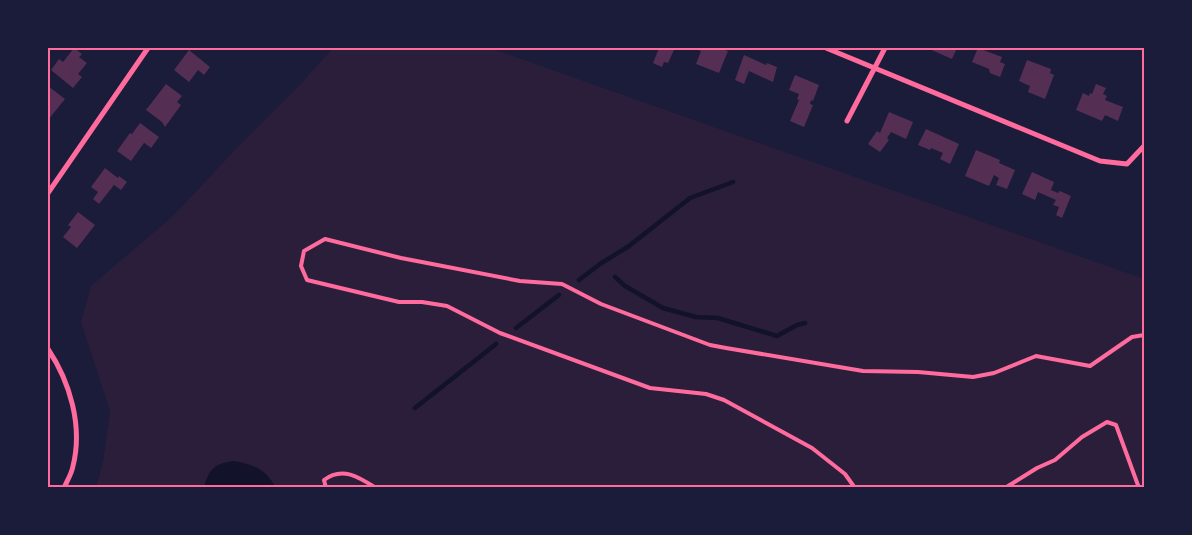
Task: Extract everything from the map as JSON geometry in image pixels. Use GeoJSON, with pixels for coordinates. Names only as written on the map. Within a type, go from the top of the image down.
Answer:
{"type":"FeatureCollection","features":[{"type":"Feature","properties":{"kind":"street"},"geometry":{"type":"LineString","coordinates":[[48,194],[148,48]]}},
{"type":"Feature","properties":{"kind":"street"},"geometry":{"type":"LineString","coordinates":[[826,48],[1100,161],[1127,164],[1144,146]]}},
{"type":"Feature","properties":{"kind":"street"},"geometry":{"type":"LineString","coordinates":[[847,121],[885,48]]}},
{"type":"Feature","properties":{"kind":"street"},"geometry":{"type":"LineString","coordinates":[[48,349],[57,363],[70,395],[76,434],[73,467],[64,488]]}},
{"type":"Feature","properties":{"kind":"lane"},"geometry":{"type":"LineString","coordinates":[[855,488],[846,474],[812,448],[724,400],[706,394],[650,388],[500,333],[447,306],[422,302],[399,302],[307,280],[301,266],[304,250],[325,239],[401,258],[520,281],[562,284],[601,304],[710,345],[863,371],[918,372],[973,377],[994,373],[1036,356],[1090,366],[1132,337],[1144,334]]}},
{"type":"Feature","properties":{"kind":"lane"},"geometry":{"type":"LineString","coordinates":[[1005,488],[1037,468],[1055,460],[1082,438],[1107,422],[1116,425],[1139,488]]}},
{"type":"Feature","properties":{"kind":"lane"},"geometry":{"type":"LineString","coordinates":[[326,488],[324,480],[336,473],[351,474],[376,488]]}},
{"type":"Feature","properties":{"kind":"shaded area"},"geometry":{"type":"Polygon","coordinates":[[[333,48],[490,48],[1144,279],[1144,487],[96,487],[103,462],[110,411],[81,322],[91,286],[173,216],[297,88],[333,48]]]}},
{"type":"Feature","properties":{"kind":"shaded area"},"geometry":{"type":"Polygon","coordinates":[[[233,461],[258,468],[268,476],[275,487],[204,487],[213,468],[233,461]]]}},
{"type":"Feature","properties":{"kind":"building"},"geometry":{"type":"Polygon","coordinates":[[[74,48],[82,54],[79,57],[87,63],[78,74],[82,77],[73,88],[51,70],[59,59],[63,62],[74,48]]]}},
{"type":"Feature","properties":{"kind":"building"},"geometry":{"type":"Polygon","coordinates":[[[659,48],[673,48],[674,50],[668,63],[664,62],[662,67],[653,63],[659,48]]]}},
{"type":"Feature","properties":{"kind":"building"},"geometry":{"type":"Polygon","coordinates":[[[692,48],[719,48],[728,51],[719,73],[696,64],[701,51],[692,48]]]}},
{"type":"Feature","properties":{"kind":"building"},"geometry":{"type":"Polygon","coordinates":[[[927,48],[957,48],[952,59],[927,48]]]}},
{"type":"Feature","properties":{"kind":"building"},"geometry":{"type":"Polygon","coordinates":[[[978,48],[1002,57],[1000,62],[1005,64],[1000,77],[990,73],[989,69],[972,62],[978,48]]]}},
{"type":"Feature","properties":{"kind":"building"},"geometry":{"type":"Polygon","coordinates":[[[189,50],[210,67],[204,75],[198,70],[189,82],[174,70],[189,50]]]}},
{"type":"Feature","properties":{"kind":"building"},"geometry":{"type":"Polygon","coordinates":[[[744,55],[766,65],[767,63],[777,67],[773,82],[749,71],[744,84],[735,80],[744,55]]]}},
{"type":"Feature","properties":{"kind":"building"},"geometry":{"type":"Polygon","coordinates":[[[1027,60],[1051,69],[1050,73],[1054,75],[1045,99],[1028,92],[1030,86],[1019,81],[1027,60]]]}},
{"type":"Feature","properties":{"kind":"building"},"geometry":{"type":"Polygon","coordinates":[[[795,75],[819,85],[813,101],[811,100],[810,104],[813,105],[804,127],[790,121],[799,100],[797,99],[799,94],[789,90],[795,75]]]}},
{"type":"Feature","properties":{"kind":"building"},"geometry":{"type":"Polygon","coordinates":[[[166,84],[182,96],[177,102],[181,105],[165,127],[162,122],[146,110],[166,84]]]}},
{"type":"Feature","properties":{"kind":"building"},"geometry":{"type":"Polygon","coordinates":[[[1096,84],[1106,88],[1103,94],[1107,96],[1105,100],[1123,107],[1118,121],[1105,115],[1102,121],[1076,110],[1083,93],[1089,96],[1090,93],[1092,94],[1096,84]]]}},
{"type":"Feature","properties":{"kind":"building"},"geometry":{"type":"Polygon","coordinates":[[[48,86],[65,99],[48,120],[48,86]]]}},
{"type":"Feature","properties":{"kind":"building"},"geometry":{"type":"Polygon","coordinates":[[[889,112],[913,122],[906,139],[891,132],[887,138],[889,140],[880,152],[868,144],[877,131],[880,133],[889,112]]]}},
{"type":"Feature","properties":{"kind":"building"},"geometry":{"type":"Polygon","coordinates":[[[140,123],[159,137],[151,148],[143,142],[131,161],[117,151],[140,123]]]}},
{"type":"Feature","properties":{"kind":"building"},"geometry":{"type":"Polygon","coordinates":[[[926,129],[959,144],[950,164],[940,159],[943,153],[918,145],[926,129]]]}},
{"type":"Feature","properties":{"kind":"building"},"geometry":{"type":"Polygon","coordinates":[[[976,150],[1000,160],[999,163],[1015,170],[1007,189],[996,185],[999,178],[994,175],[989,186],[965,176],[976,150]]]}},
{"type":"Feature","properties":{"kind":"building"},"geometry":{"type":"Polygon","coordinates":[[[105,168],[127,182],[121,190],[114,185],[99,204],[93,199],[98,192],[91,187],[105,168]]]}},
{"type":"Feature","properties":{"kind":"building"},"geometry":{"type":"Polygon","coordinates":[[[1032,172],[1054,182],[1051,190],[1058,193],[1060,191],[1071,196],[1062,218],[1056,215],[1059,207],[1053,205],[1056,200],[1038,192],[1035,200],[1022,194],[1032,172]]]}},
{"type":"Feature","properties":{"kind":"building"},"geometry":{"type":"Polygon","coordinates":[[[78,212],[95,225],[77,248],[63,237],[71,227],[68,225],[78,212]]]}},
{"type":"Feature","properties":{"kind":"waterway"},"geometry":{"type":"LineString","coordinates":[[579,280],[629,246],[690,198],[733,182]]}},
{"type":"Feature","properties":{"kind":"waterway"},"geometry":{"type":"LineString","coordinates":[[615,277],[625,286],[663,308],[696,317],[718,318],[777,336],[797,325],[805,323]]}},
{"type":"Feature","properties":{"kind":"waterway"},"geometry":{"type":"LineString","coordinates":[[516,328],[559,295]]}},
{"type":"Feature","properties":{"kind":"waterway"},"geometry":{"type":"LineString","coordinates":[[415,408],[496,344]]}}]}
